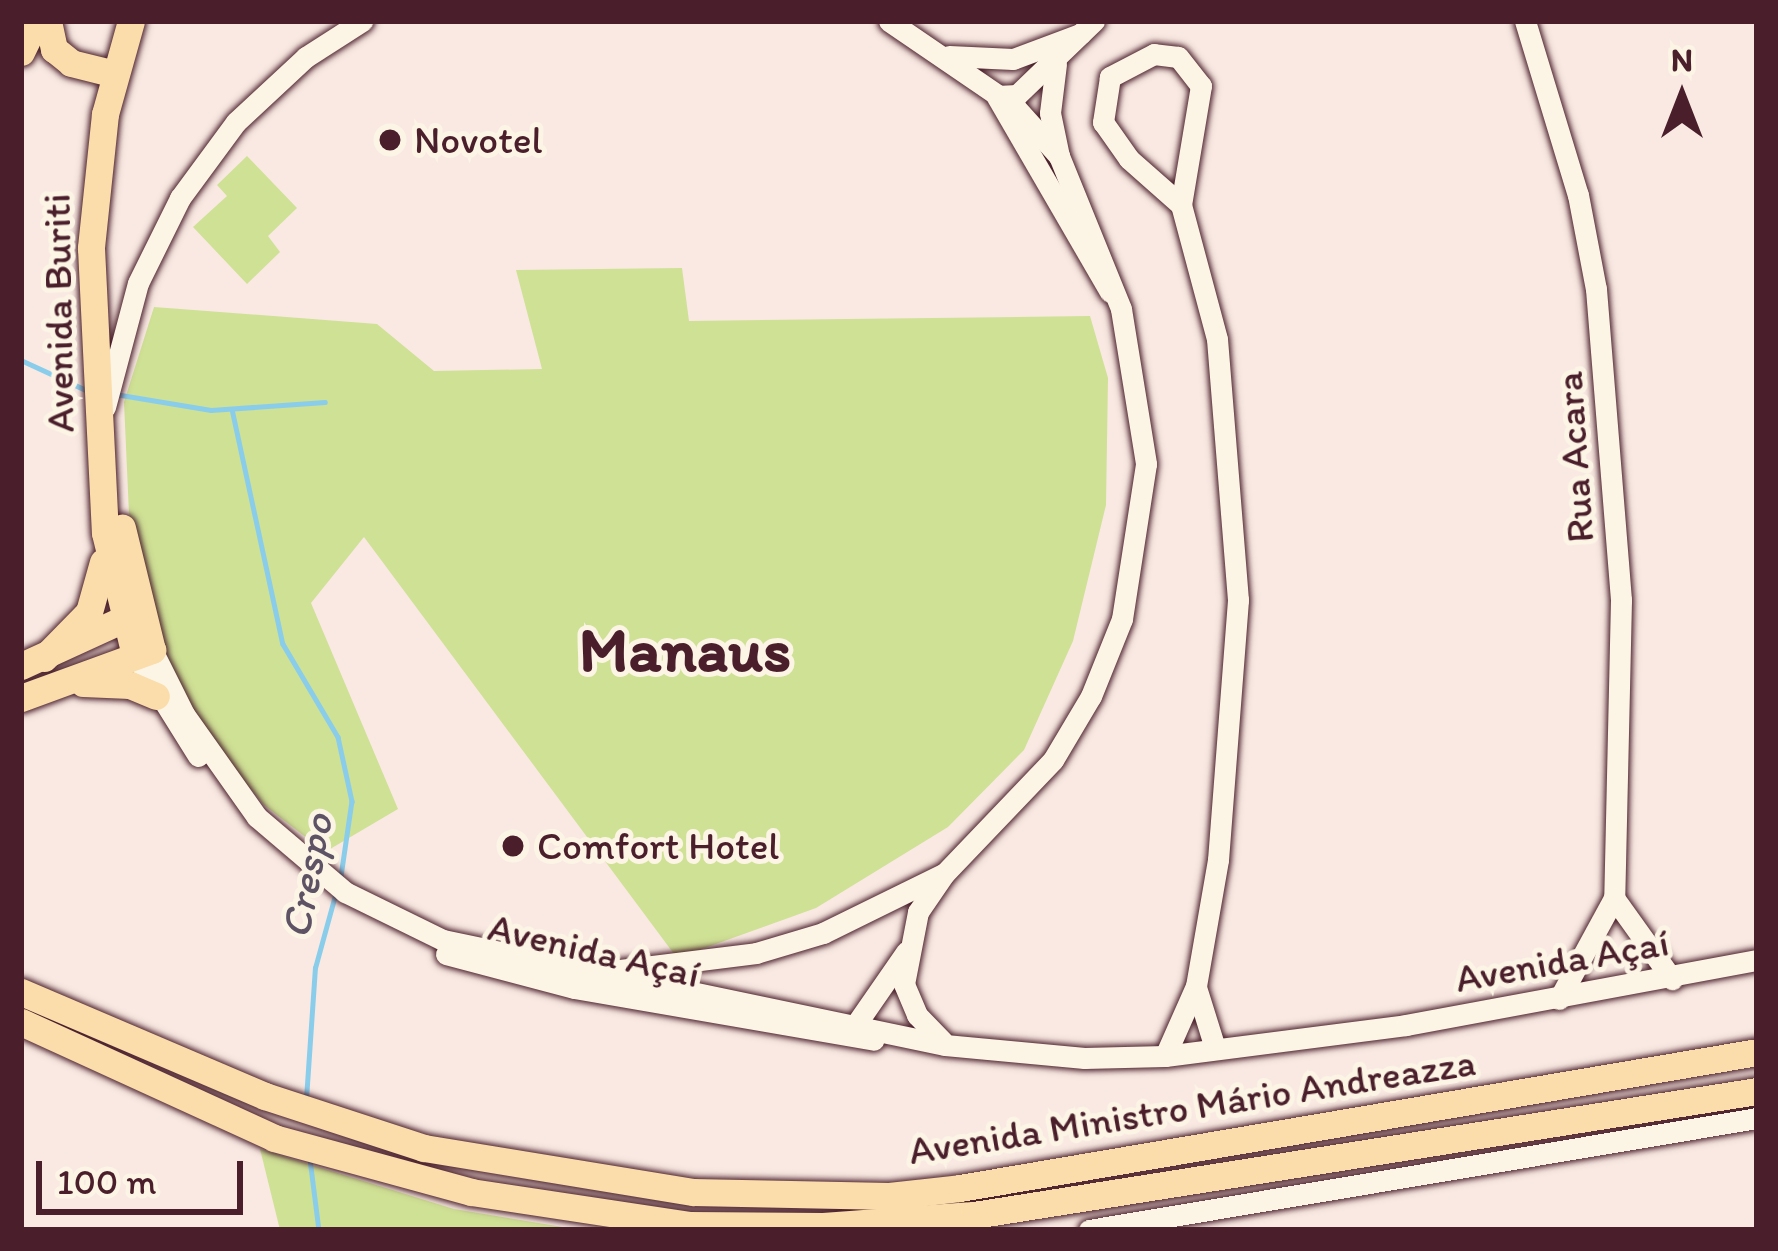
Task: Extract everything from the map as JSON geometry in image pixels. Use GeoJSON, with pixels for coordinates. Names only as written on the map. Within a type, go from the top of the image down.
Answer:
{"type":"FeatureCollection","features":[{"type":"Feature","properties":{"kind":"main road"},"geometry":{"type":"LineString","coordinates":[[21,52],[36,21]]}},
{"type":"Feature","properties":{"kind":"main road"},"geometry":{"type":"LineString","coordinates":[[48,21],[54,49],[89,71],[115,74]]}},
{"type":"Feature","properties":{"kind":"main road","name":"Avenida Buriti"},"geometry":{"type":"LineString","coordinates":[[131,21],[115,74],[91,248],[98,433],[131,615]]}},
{"type":"Feature","properties":{"kind":"main road","name":"Avenida Buriti"},"geometry":{"type":"LineString","coordinates":[[102,463],[105,533],[144,652]]}},
{"type":"Feature","properties":{"kind":"main road"},"geometry":{"type":"LineString","coordinates":[[32,662],[89,611],[105,533]]}},
{"type":"Feature","properties":{"kind":"main road"},"geometry":{"type":"LineString","coordinates":[[32,662],[131,615]]}},
{"type":"Feature","properties":{"kind":"main road"},"geometry":{"type":"LineString","coordinates":[[21,698],[144,652]]}},
{"type":"Feature","properties":{"kind":"main road"},"geometry":{"type":"LineString","coordinates":[[55,685],[109,682],[156,696]]}},
{"type":"Feature","properties":{"kind":"main road","name":"Avenida Ministro Mário Andreazza"},"geometry":{"type":"LineString","coordinates":[[21,992],[266,1096],[424,1148],[693,1192],[889,1196],[960,1188],[1757,1052]]}},
{"type":"Feature","properties":{"kind":"main road","name":"Avenida Ministro Mário Andreazza"},"geometry":{"type":"LineString","coordinates":[[21,1022],[274,1138],[470,1192],[689,1225],[898,1224],[1141,1193],[1757,1091]]}},
{"type":"Feature","properties":{"kind":"main road"},"geometry":{"type":"LineString","coordinates":[[1639,1070],[1647,1108]]}},
{"type":"Feature","properties":{"kind":"street"},"geometry":{"type":"LineString","coordinates":[[98,433],[138,283],[180,198],[236,122],[306,57],[362,21]]}},
{"type":"Feature","properties":{"kind":"street"},"geometry":{"type":"LineString","coordinates":[[890,21],[949,56],[1059,157]]}},
{"type":"Feature","properties":{"kind":"street","name":"Rua Acara"},"geometry":{"type":"LineString","coordinates":[[1525,21],[1578,195],[1607,377],[1621,600],[1613,898],[1559,999]]}},
{"type":"Feature","properties":{"kind":"street"},"geometry":{"type":"LineString","coordinates":[[949,56],[1013,59],[1087,28]]}},
{"type":"Feature","properties":{"kind":"street"},"geometry":{"type":"LineString","coordinates":[[997,96],[1017,95],[1056,64],[1087,28]]}},
{"type":"Feature","properties":{"kind":"street"},"geometry":{"type":"LineString","coordinates":[[1165,1056],[1196,986],[1230,770],[1238,600],[1217,339],[1181,205],[1201,86],[1178,57],[1154,54],[1110,77],[1103,122],[1129,159],[1181,205]]}},
{"type":"Feature","properties":{"kind":"street"},"geometry":{"type":"LineString","coordinates":[[852,1029],[906,951],[944,874],[1053,760],[1122,619],[1146,464],[1121,309],[1059,157],[1050,113],[1056,64]]}},
{"type":"Feature","properties":{"kind":"street"},"geometry":{"type":"LineString","coordinates":[[997,96],[1121,309]]}},
{"type":"Feature","properties":{"kind":"street","name":"Avenida Açaí"},"geometry":{"type":"LineString","coordinates":[[144,652],[156,696],[248,826],[334,902],[500,970],[1084,1069],[1559,999],[1757,960]]}},
{"type":"Feature","properties":{"kind":"street","name":"Avenida Açaí"},"geometry":{"type":"LineString","coordinates":[[144,652],[257,818],[299,860],[442,940],[737,1008]]}},
{"type":"Feature","properties":{"kind":"street"},"geometry":{"type":"LineString","coordinates":[[590,973],[756,953],[823,933],[944,874]]}},
{"type":"Feature","properties":{"kind":"street"},"geometry":{"type":"LineString","coordinates":[[1613,898],[1672,979]]}},
{"type":"Feature","properties":{"kind":"street"},"geometry":{"type":"LineString","coordinates":[[906,951],[910,999],[945,1045]]}},
{"type":"Feature","properties":{"kind":"street"},"geometry":{"type":"LineString","coordinates":[[737,1008],[756,953]]}},
{"type":"Feature","properties":{"kind":"street"},"geometry":{"type":"LineString","coordinates":[[1196,986],[1215,1048]]}},
{"type":"Feature","properties":{"kind":"street","name":"Avenida Açaí"},"geometry":{"type":"LineString","coordinates":[[852,1029],[945,1045],[1084,1058],[1165,1056]]}},
{"type":"Feature","properties":{"kind":"street"},"geometry":{"type":"LineString","coordinates":[[1089,1230],[1757,1118]]}},
{"type":"Feature","properties":{"kind":"street"},"geometry":{"type":"LineString","coordinates":[[606,1216],[646,1230]]}},
{"type":"Feature","properties":{"kind":"green space"},"geometry":{"type":"Polygon","coordinates":[[[247,156],[297,208],[268,236],[280,252],[247,284],[193,227],[227,196],[217,185],[247,156]]]}},
{"type":"Feature","properties":{"kind":"green space"},"geometry":{"type":"Polygon","coordinates":[[[682,268],[689,321],[1090,316],[1108,378],[1106,505],[1073,641],[1024,750],[948,827],[816,908],[677,958],[364,537],[311,603],[398,809],[325,852],[264,805],[197,724],[156,634],[129,514],[124,402],[154,307],[377,324],[434,371],[542,369],[516,270],[682,268]]]}},
{"type":"Feature","properties":{"kind":"green space"},"geometry":{"type":"Polygon","coordinates":[[[260,1149],[454,1209],[581,1230],[280,1230],[260,1149]]]}},
{"type":"Feature","properties":{"kind":"waterway","name":"Crespo"},"geometry":{"type":"LineString","coordinates":[[21,360],[86,390]]}},
{"type":"Feature","properties":{"kind":"waterway","name":"Crespo"},"geometry":{"type":"LineString","coordinates":[[115,394],[211,410],[325,402]]}},
{"type":"Feature","properties":{"kind":"waterway","name":"Crespo"},"geometry":{"type":"LineString","coordinates":[[232,409],[283,644],[338,737],[352,801],[341,876]]}},
{"type":"Feature","properties":{"kind":"waterway","name":"Crespo"},"geometry":{"type":"LineString","coordinates":[[306,1099],[315,968],[336,892]]}},
{"type":"Feature","properties":{"kind":"waterway","name":"Crespo"},"geometry":{"type":"LineString","coordinates":[[310,1159],[319,1230]]}},
{"type":"Feature","properties":{"kind":"place","name":"Novotel"},"geometry":{"type":"Point","coordinates":[390,140]}},
{"type":"Feature","properties":{"kind":"place","name":"Comfort Hotel"},"geometry":{"type":"Point","coordinates":[513,846]}},
{"type":"Feature","properties":{"kind":"district","name":"Manaus"},"geometry":{"type":"Point","coordinates":[685,649]}}]}
